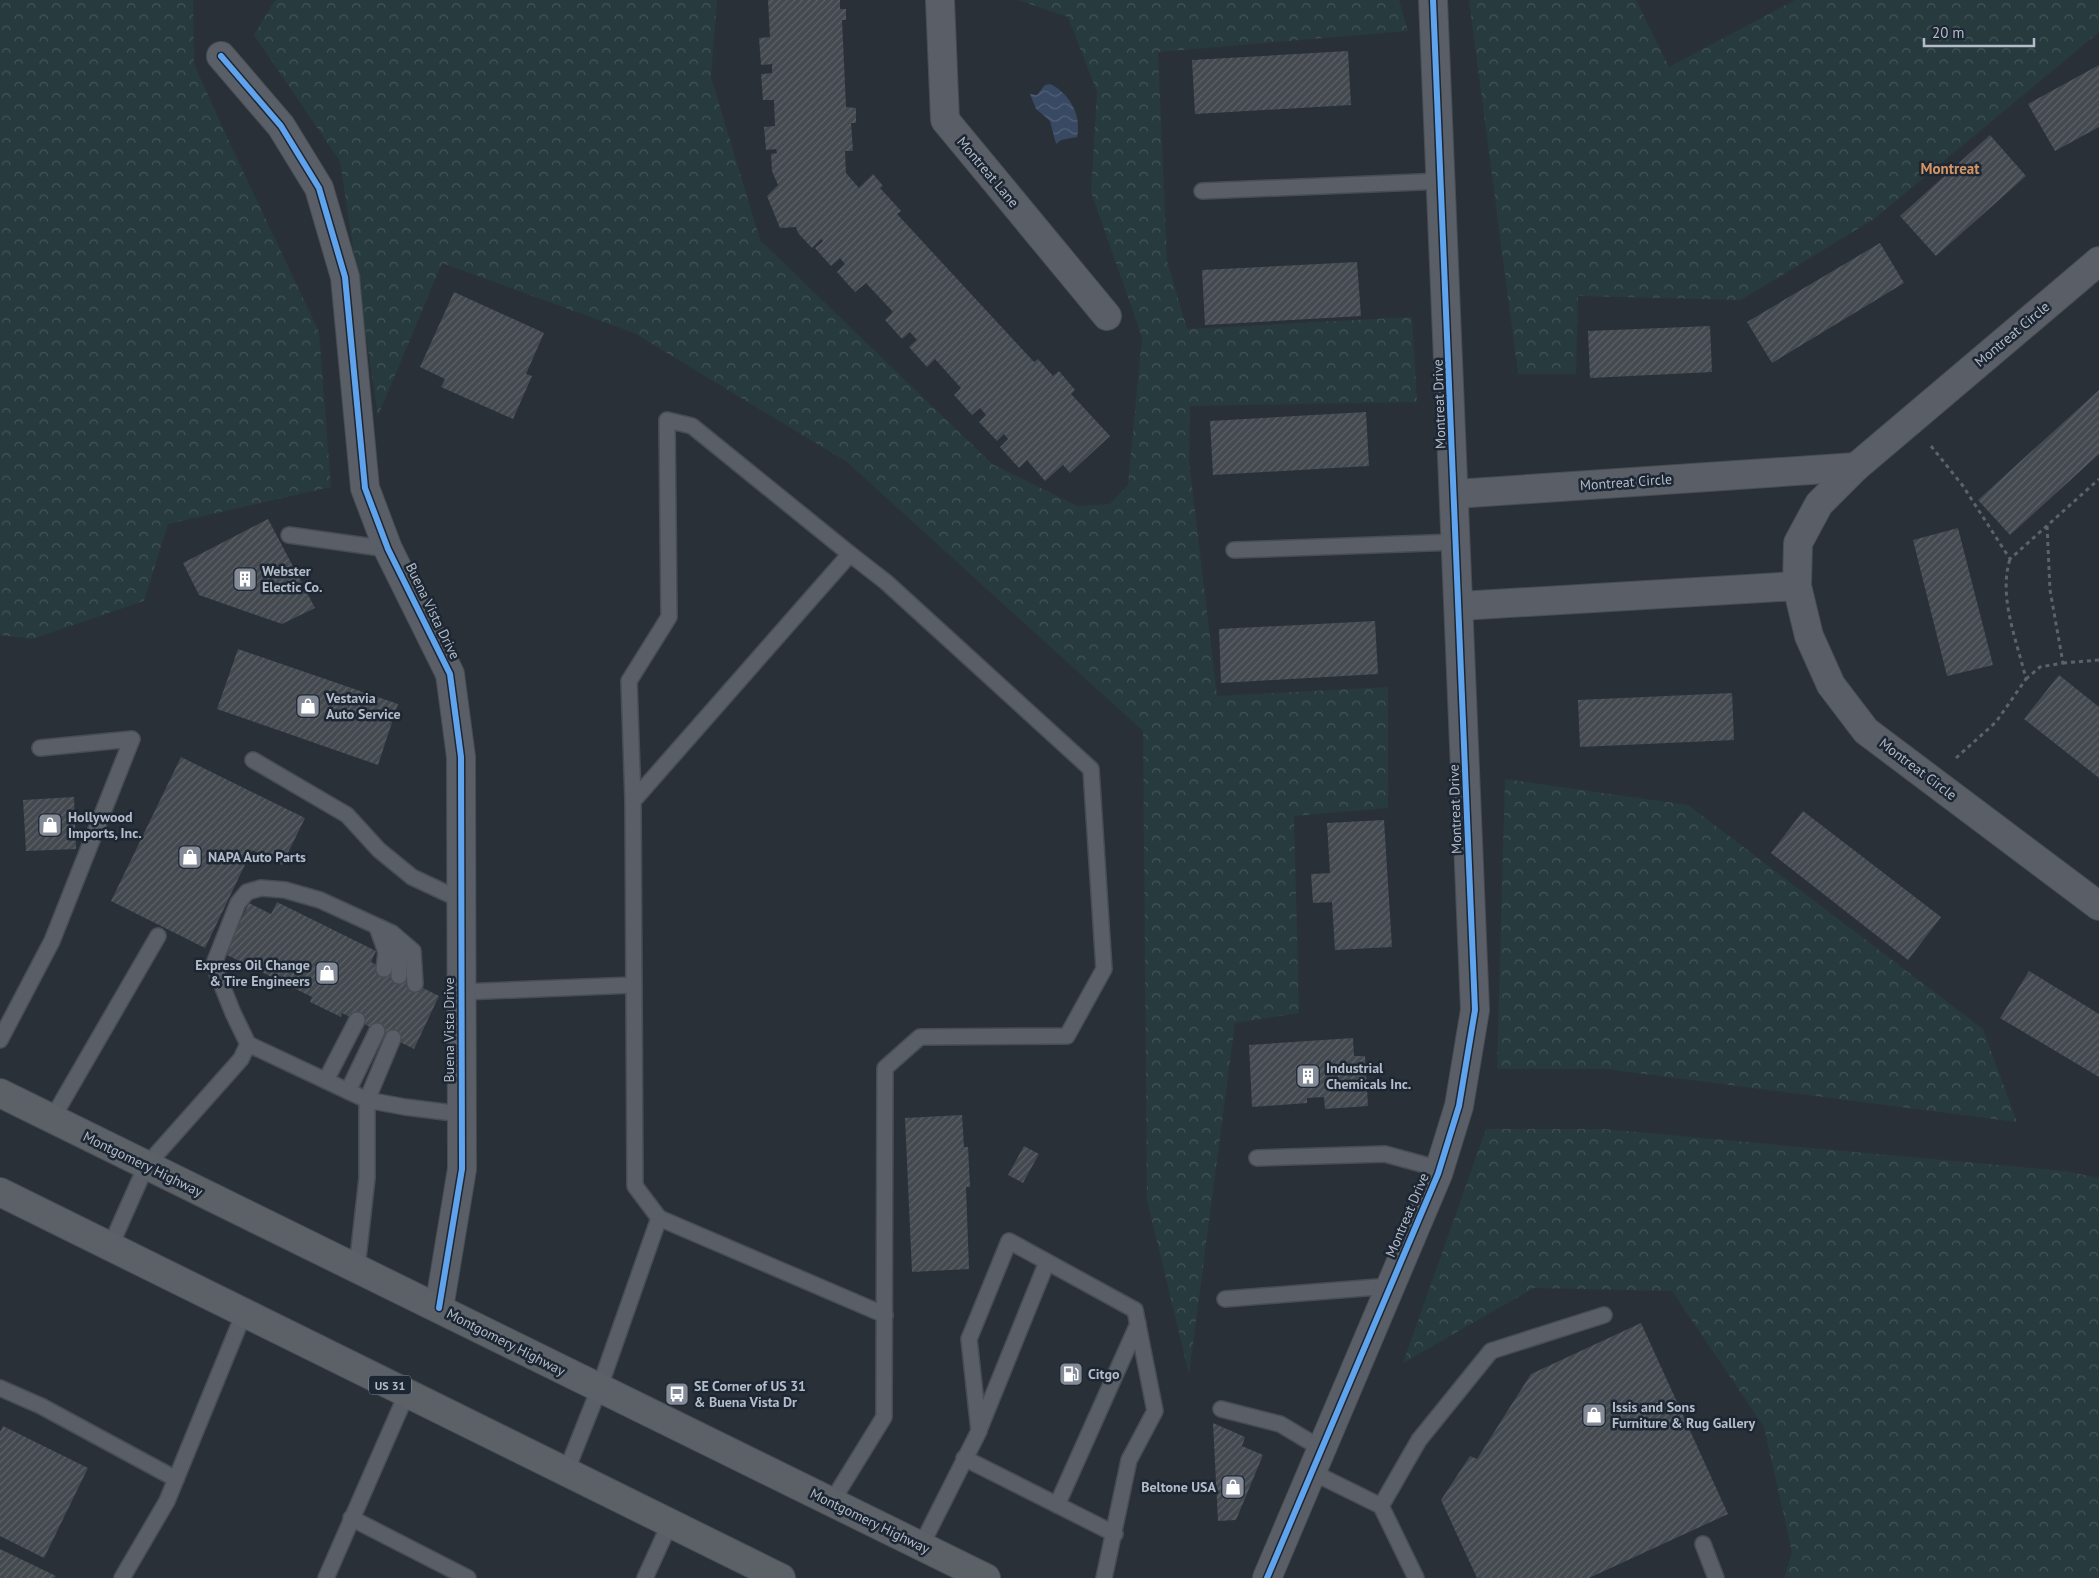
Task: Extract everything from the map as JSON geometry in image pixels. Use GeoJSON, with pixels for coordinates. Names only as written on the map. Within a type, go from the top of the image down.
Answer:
{"type":"FeatureCollection","features":[{"type":"Feature","properties":{"kind":"main road","name":"Montgomery Highway"},"geometry":{"type":"LineString","coordinates":[[0,1093],[986,1578]]}},
{"type":"Feature","properties":{"kind":"main road","name":"US 31"},"geometry":{"type":"LineString","coordinates":[[0,1192],[670,1523],[766,1575]]}},
{"type":"Feature","properties":{"kind":"street","name":"Montreat Lane"},"geometry":{"type":"LineString","coordinates":[[940,0],[945,120],[1107,316]]}},
{"type":"Feature","properties":{"kind":"street","name":"Montreat Drive"},"geometry":{"type":"LineString","coordinates":[[1267,1578],[1440,1169],[1459,1106],[1475,1010],[1460,606],[1433,0]]}},
{"type":"Feature","properties":{"kind":"street","name":"Buena Vista Drive"},"geometry":{"type":"LineString","coordinates":[[221,56],[281,126],[319,188],[345,277],[365,488],[388,549],[450,674],[461,758],[462,1169],[439,1308]]}},
{"type":"Feature","properties":{"kind":"street","name":"Montreat Circle"},"geometry":{"type":"LineString","coordinates":[[2099,261],[1856,467],[1819,504],[1798,543],[1797,586],[1809,636],[1831,685],[1866,731],[2099,906]]}},
{"type":"Feature","properties":{"kind":"street","name":"Montreat Circle"},"geometry":{"type":"LineString","coordinates":[[1455,494],[1856,467]]}},
{"type":"Feature","properties":{"kind":"street"},"geometry":{"type":"LineString","coordinates":[[1460,606],[1797,586]]}},
{"type":"Feature","properties":{"kind":"lane"},"geometry":{"type":"LineString","coordinates":[[1202,191],[1442,181]]}},
{"type":"Feature","properties":{"kind":"lane"},"geometry":{"type":"LineString","coordinates":[[831,1503],[884,1417],[885,1315],[886,1068],[920,1037],[1066,1036],[1104,969],[1091,769],[886,582],[692,426],[667,420],[670,618],[629,681],[633,801],[635,1186],[659,1218],[885,1315]]}},
{"type":"Feature","properties":{"kind":"lane"},"geometry":{"type":"LineString","coordinates":[[289,535],[388,549]]}},
{"type":"Feature","properties":{"kind":"lane"},"geometry":{"type":"LineString","coordinates":[[1234,550],[1457,542]]}},
{"type":"Feature","properties":{"kind":"lane"},"geometry":{"type":"LineString","coordinates":[[633,801],[850,554]]}},
{"type":"Feature","properties":{"kind":"lane"},"geometry":{"type":"LineString","coordinates":[[0,1040],[52,941],[132,739],[40,748]]}},
{"type":"Feature","properties":{"kind":"lane"},"geometry":{"type":"LineString","coordinates":[[253,760],[347,815],[379,850],[412,877],[461,900]]}},
{"type":"Feature","properties":{"kind":"lane"},"geometry":{"type":"LineString","coordinates":[[415,984],[413,952],[382,929],[320,900],[285,890],[261,888],[247,892],[238,903],[215,961],[217,974],[232,1014],[248,1044],[367,1100],[462,1114]]}},
{"type":"Feature","properties":{"kind":"lane"},"geometry":{"type":"LineString","coordinates":[[382,929],[386,952],[384,969]]}},
{"type":"Feature","properties":{"kind":"lane"},"geometry":{"type":"LineString","coordinates":[[382,929],[394,940],[400,954],[398,976]]}},
{"type":"Feature","properties":{"kind":"lane"},"geometry":{"type":"LineString","coordinates":[[52,1119],[158,936]]}},
{"type":"Feature","properties":{"kind":"lane"},"geometry":{"type":"LineString","coordinates":[[462,992],[634,985]]}},
{"type":"Feature","properties":{"kind":"lane"},"geometry":{"type":"LineString","coordinates":[[326,1080],[357,1020]]}},
{"type":"Feature","properties":{"kind":"lane"},"geometry":{"type":"LineString","coordinates":[[348,1091],[377,1031]]}},
{"type":"Feature","properties":{"kind":"lane"},"geometry":{"type":"LineString","coordinates":[[357,1267],[367,1178],[367,1100],[393,1038]]}},
{"type":"Feature","properties":{"kind":"lane"},"geometry":{"type":"LineString","coordinates":[[110,1247],[146,1166],[241,1059],[248,1044]]}},
{"type":"Feature","properties":{"kind":"lane"},"geometry":{"type":"LineString","coordinates":[[1257,1158],[1385,1154],[1440,1169]]}},
{"type":"Feature","properties":{"kind":"lane"},"geometry":{"type":"LineString","coordinates":[[566,1472],[599,1389],[659,1218]]}},
{"type":"Feature","properties":{"kind":"lane"},"geometry":{"type":"LineString","coordinates":[[979,1431],[969,1339],[1009,1241],[1135,1310],[1155,1410],[1129,1460],[1115,1534],[1104,1578]]}},
{"type":"Feature","properties":{"kind":"lane"},"geometry":{"type":"LineString","coordinates":[[921,1546],[979,1431],[1047,1262]]}},
{"type":"Feature","properties":{"kind":"lane"},"geometry":{"type":"LineString","coordinates":[[1225,1299],[1391,1286]]}},
{"type":"Feature","properties":{"kind":"lane"},"geometry":{"type":"LineString","coordinates":[[122,1578],[167,1501],[244,1313]]}},
{"type":"Feature","properties":{"kind":"lane"},"geometry":{"type":"LineString","coordinates":[[1381,1506],[1419,1440],[1491,1351],[1604,1316]]}},
{"type":"Feature","properties":{"kind":"lane"},"geometry":{"type":"LineString","coordinates":[[1057,1505],[1138,1324]]}},
{"type":"Feature","properties":{"kind":"lane"},"geometry":{"type":"LineString","coordinates":[[0,1388],[40,1406],[176,1479]]}},
{"type":"Feature","properties":{"kind":"lane"},"geometry":{"type":"LineString","coordinates":[[326,1578],[407,1394]]}},
{"type":"Feature","properties":{"kind":"lane"},"geometry":{"type":"LineString","coordinates":[[1221,1409],[1280,1424],[1317,1460],[1381,1506],[1416,1578]]}},
{"type":"Feature","properties":{"kind":"lane"},"geometry":{"type":"LineString","coordinates":[[964,1458],[1115,1534]]}},
{"type":"Feature","properties":{"kind":"lane"},"geometry":{"type":"LineString","coordinates":[[351,1518],[468,1578]]}},
{"type":"Feature","properties":{"kind":"lane"},"geometry":{"type":"LineString","coordinates":[[645,1578],[670,1523]]}},
{"type":"Feature","properties":{"kind":"lane"},"geometry":{"type":"LineString","coordinates":[[1703,1544],[1716,1578]]}},
{"type":"Feature","properties":{"kind":"path"},"geometry":{"type":"LineString","coordinates":[[1910,421],[1963,486],[2010,559]]}},
{"type":"Feature","properties":{"kind":"path"},"geometry":{"type":"LineString","coordinates":[[2026,679],[2007,599],[2005,574],[2010,559],[2099,480]]}},
{"type":"Feature","properties":{"kind":"path"},"geometry":{"type":"LineString","coordinates":[[2047,525],[2050,590],[2063,663]]}},
{"type":"Feature","properties":{"kind":"path"},"geometry":{"type":"LineString","coordinates":[[1932,780],[1996,722],[2026,679],[2040,667],[2099,660]]}},
{"type":"Feature","properties":{"kind":"green space"},"geometry":{"type":"Polygon","coordinates":[[[0,0],[193,0],[194,64],[319,332],[331,487],[168,524],[144,601],[32,639],[0,635],[0,0]]]}},
{"type":"Feature","properties":{"kind":"green space"},"geometry":{"type":"Polygon","coordinates":[[[275,0],[717,0],[711,77],[760,240],[992,464],[1077,506],[1110,504],[1128,485],[1142,337],[1091,192],[1097,92],[1068,17],[1018,0],[1399,0],[1408,31],[1158,52],[1167,261],[1187,329],[1412,317],[1417,402],[1190,406],[1189,461],[1217,696],[1388,687],[1388,808],[1294,816],[1299,1013],[1235,1023],[1189,1374],[1147,1200],[1143,731],[847,462],[634,333],[442,263],[378,416],[340,161],[254,35],[275,0]]]}},
{"type":"Feature","properties":{"kind":"green space"},"geometry":{"type":"Polygon","coordinates":[[[1469,0],[1636,0],[1669,67],[1795,0],[2099,0],[2099,32],[1874,219],[1741,300],[1578,296],[1576,374],[1518,374],[1469,0]]]}},
{"type":"Feature","properties":{"kind":"green space"},"geometry":{"type":"Polygon","coordinates":[[[1505,779],[1688,805],[1983,1029],[2017,1122],[1606,1069],[1497,1069],[1505,779]]]}},
{"type":"Feature","properties":{"kind":"green space"},"geometry":{"type":"Polygon","coordinates":[[[1486,1129],[1603,1129],[2065,1171],[2099,1178],[2099,1578],[1784,1578],[1792,1552],[1764,1427],[1672,1291],[1534,1288],[1403,1363],[1486,1129]]]}},
{"type":"Feature","properties":{"kind":"water"},"geometry":{"type":"Polygon","coordinates":[[[1050,84],[1069,99],[1078,122],[1077,137],[1061,140],[1056,144],[1050,121],[1036,109],[1030,94],[1037,95],[1045,85],[1050,84]]]}},
{"type":"Feature","properties":{"kind":"building"},"geometry":{"type":"Polygon","coordinates":[[[768,0],[840,0],[840,9],[846,9],[846,20],[842,20],[846,107],[856,108],[856,123],[851,123],[853,151],[845,151],[846,173],[859,188],[873,174],[883,186],[880,188],[901,211],[897,214],[1034,362],[1038,359],[1053,376],[1059,371],[1075,390],[1071,394],[1110,436],[1070,473],[1063,465],[1045,481],[1027,460],[1019,468],[1000,447],[1008,439],[1004,434],[997,441],[979,422],[986,415],[980,408],[972,415],[954,395],[961,388],[935,359],[927,367],[909,347],[917,340],[910,332],[902,339],[885,320],[893,312],[866,283],[855,292],[837,272],[845,264],[840,258],[831,266],[815,248],[823,241],[821,239],[812,248],[798,233],[796,227],[780,228],[767,196],[778,185],[772,171],[771,154],[777,153],[776,149],[766,150],[764,127],[775,126],[774,100],[763,100],[761,74],[772,73],[772,64],[761,65],[759,38],[770,37],[768,0]]]}},
{"type":"Feature","properties":{"kind":"building"},"geometry":{"type":"Polygon","coordinates":[[[1348,51],[1351,105],[1195,114],[1192,60],[1348,51]]]}},
{"type":"Feature","properties":{"kind":"building"},"geometry":{"type":"Polygon","coordinates":[[[2099,65],[2099,127],[2055,151],[2028,104],[2099,65]]]}},
{"type":"Feature","properties":{"kind":"building"},"geometry":{"type":"Polygon","coordinates":[[[1990,135],[2026,176],[1936,256],[1900,216],[1990,135]]]}},
{"type":"Feature","properties":{"kind":"building"},"geometry":{"type":"Polygon","coordinates":[[[1880,243],[1904,283],[1772,363],[1747,322],[1880,243]]]}},
{"type":"Feature","properties":{"kind":"building"},"geometry":{"type":"Polygon","coordinates":[[[1357,262],[1361,316],[1205,325],[1202,270],[1357,262]]]}},
{"type":"Feature","properties":{"kind":"building"},"geometry":{"type":"Polygon","coordinates":[[[454,292],[544,333],[526,374],[532,376],[513,419],[441,387],[445,379],[420,367],[454,292]]]}},
{"type":"Feature","properties":{"kind":"building"},"geometry":{"type":"Polygon","coordinates":[[[1710,326],[1712,372],[1590,378],[1588,331],[1710,326]]]}},
{"type":"Feature","properties":{"kind":"building"},"geometry":{"type":"Polygon","coordinates":[[[2099,390],[2099,454],[2010,535],[1978,500],[2099,390]]]}},
{"type":"Feature","properties":{"kind":"building"},"geometry":{"type":"Polygon","coordinates":[[[1366,412],[1369,466],[1213,475],[1210,421],[1366,412]]]}},
{"type":"Feature","properties":{"kind":"building","name":"Webster Electic Co."},"geometry":{"type":"Polygon","coordinates":[[[268,519],[315,608],[282,624],[199,595],[183,563],[268,519]]]}},
{"type":"Feature","properties":{"kind":"building"},"geometry":{"type":"Polygon","coordinates":[[[1958,528],[1993,665],[1947,676],[1913,540],[1958,528]]]}},
{"type":"Feature","properties":{"kind":"building"},"geometry":{"type":"Polygon","coordinates":[[[1375,621],[1378,674],[1221,683],[1219,629],[1375,621]]]}},
{"type":"Feature","properties":{"kind":"building","name":"Vestavia Auto Service"},"geometry":{"type":"Polygon","coordinates":[[[238,649],[398,704],[378,765],[217,709],[238,649]]]}},
{"type":"Feature","properties":{"kind":"building"},"geometry":{"type":"Polygon","coordinates":[[[2059,675],[2099,707],[2099,778],[2024,719],[2059,675]]]}},
{"type":"Feature","properties":{"kind":"building"},"geometry":{"type":"Polygon","coordinates":[[[1732,693],[1734,740],[1580,747],[1578,700],[1732,693]]]}},
{"type":"Feature","properties":{"kind":"building","name":"NAPA Auto Parts"},"geometry":{"type":"Polygon","coordinates":[[[181,757],[305,818],[282,865],[252,850],[205,948],[111,901],[181,757]]]}},
{"type":"Feature","properties":{"kind":"building","name":"Hollywood Imports, Inc."},"geometry":{"type":"Polygon","coordinates":[[[74,797],[76,849],[26,851],[23,800],[74,797]]]}},
{"type":"Feature","properties":{"kind":"building"},"geometry":{"type":"Polygon","coordinates":[[[1803,811],[1941,917],[1908,960],[1771,853],[1803,811]]]}},
{"type":"Feature","properties":{"kind":"building"},"geometry":{"type":"Polygon","coordinates":[[[1384,820],[1392,947],[1335,950],[1332,902],[1313,903],[1311,874],[1330,873],[1327,823],[1384,820]]]}},
{"type":"Feature","properties":{"kind":"building","name":"Express Oil Change & Tire Engineers"},"geometry":{"type":"Polygon","coordinates":[[[277,902],[376,951],[371,962],[439,996],[414,1049],[342,1013],[341,1017],[310,1002],[312,997],[225,954],[249,903],[271,914],[277,902]]]}},
{"type":"Feature","properties":{"kind":"building"},"geometry":{"type":"Polygon","coordinates":[[[2029,971],[2099,1014],[2099,1077],[2000,1018],[2029,971]]]}},
{"type":"Feature","properties":{"kind":"building","name":"Industrial Chemicals Inc."},"geometry":{"type":"Polygon","coordinates":[[[1353,1038],[1354,1056],[1365,1056],[1368,1106],[1325,1109],[1324,1097],[1307,1098],[1307,1103],[1252,1107],[1249,1045],[1353,1038]]]}},
{"type":"Feature","properties":{"kind":"building"},"geometry":{"type":"Polygon","coordinates":[[[962,1115],[964,1147],[968,1147],[970,1187],[966,1187],[969,1269],[912,1272],[905,1118],[962,1115]]]}},
{"type":"Feature","properties":{"kind":"building"},"geometry":{"type":"Polygon","coordinates":[[[1024,1146],[1039,1154],[1023,1183],[1008,1175],[1024,1146]]]}},
{"type":"Feature","properties":{"kind":"building","name":"Issis and Sons Furniture & Rug Gallery"},"geometry":{"type":"Polygon","coordinates":[[[1641,1323],[1728,1514],[1589,1578],[1477,1578],[1441,1500],[1470,1456],[1477,1459],[1531,1374],[1641,1323]]]}},
{"type":"Feature","properties":{"kind":"building","name":"Beltone USA"},"geometry":{"type":"Polygon","coordinates":[[[1213,1423],[1245,1437],[1242,1446],[1263,1455],[1236,1520],[1218,1521],[1213,1423]]]}},
{"type":"Feature","properties":{"kind":"building"},"geometry":{"type":"Polygon","coordinates":[[[3,1426],[88,1468],[44,1558],[0,1536],[0,1432],[3,1426]]]}},
{"type":"Feature","properties":{"kind":"building"},"geometry":{"type":"Polygon","coordinates":[[[0,1549],[56,1576],[54,1578],[0,1578],[0,1549]]]}},
{"type":"Feature","properties":{"kind":"cycle path"},"geometry":{"type":"LineString","coordinates":[[1267,1578],[1438,1174],[1459,1106],[1475,1010],[1433,0]]}},
{"type":"Feature","properties":{"kind":"cycle path"},"geometry":{"type":"LineString","coordinates":[[221,56],[281,126],[319,188],[345,277],[365,488],[388,549],[450,674],[461,757],[462,1169],[439,1308]]}},
{"type":"Feature","properties":{"kind":"place","name":"Webster Electic Co."},"geometry":{"type":"Point","coordinates":[245,579]}},
{"type":"Feature","properties":{"kind":"place","name":"Vestavia Auto Service"},"geometry":{"type":"Point","coordinates":[308,706]}},
{"type":"Feature","properties":{"kind":"place","name":"Hollywood Imports, Inc."},"geometry":{"type":"Point","coordinates":[50,825]}},
{"type":"Feature","properties":{"kind":"place","name":"NAPA Auto Parts"},"geometry":{"type":"Point","coordinates":[190,857]}},
{"type":"Feature","properties":{"kind":"place","name":"Express Oil Change & Tire Engineers"},"geometry":{"type":"Point","coordinates":[327,973]}},
{"type":"Feature","properties":{"kind":"place","name":"Industrial Chemicals Inc."},"geometry":{"type":"Point","coordinates":[1308,1076]}},
{"type":"Feature","properties":{"kind":"place","name":"Citgo"},"geometry":{"type":"Point","coordinates":[1071,1374]}},
{"type":"Feature","properties":{"kind":"place","name":"SE Corner of US 31 & Buena Vista Dr"},"geometry":{"type":"Point","coordinates":[677,1394]}},
{"type":"Feature","properties":{"kind":"place","name":"Issis and Sons Furniture & Rug Gallery"},"geometry":{"type":"Point","coordinates":[1594,1415]}},
{"type":"Feature","properties":{"kind":"place","name":"Beltone USA"},"geometry":{"type":"Point","coordinates":[1233,1487]}},
{"type":"Feature","properties":{"kind":"district","name":"Montreat"},"geometry":{"type":"Point","coordinates":[1950,168]}}]}
